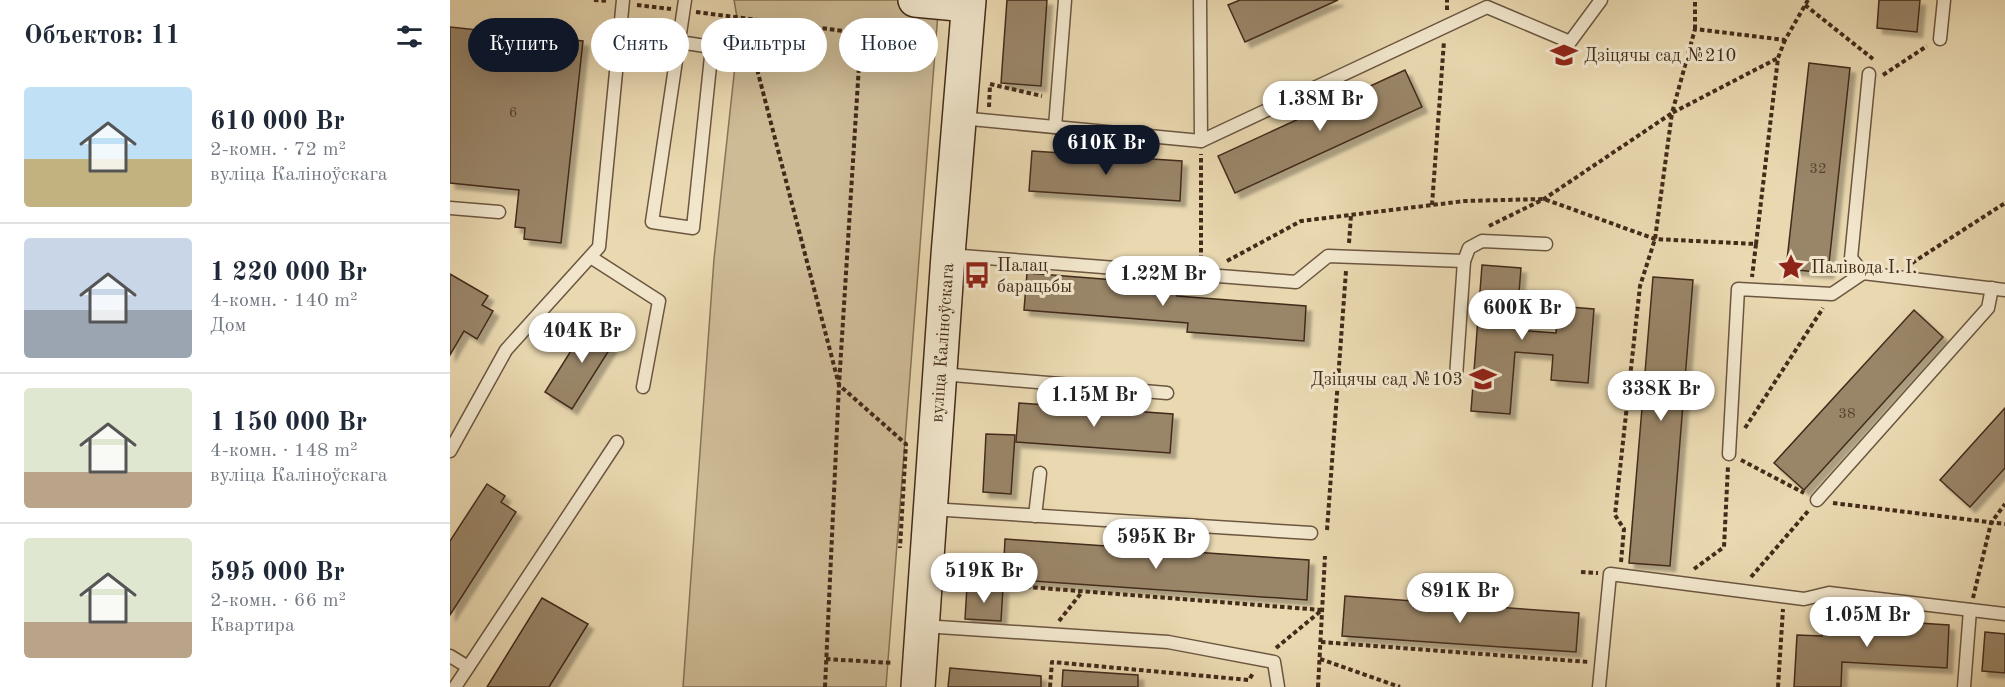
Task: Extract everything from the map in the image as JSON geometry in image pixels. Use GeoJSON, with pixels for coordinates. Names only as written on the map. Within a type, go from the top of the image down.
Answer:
{"type":"FeatureCollection","features":[{"type":"Feature","properties":{"kind":"main road"},"geometry":{"type":"LineString","coordinates":[[915,0],[968,2]]}},
{"type":"Feature","properties":{"kind":"main road","name":"вуліца Каліноўскага"},"geometry":{"type":"LineString","coordinates":[[918,687],[939,374],[968,2]]}},
{"type":"Feature","properties":{"kind":"lane"},"geometry":{"type":"LineString","coordinates":[[1055,127],[1065,0]]}},
{"type":"Feature","properties":{"kind":"lane"},"geometry":{"type":"LineString","coordinates":[[1200,0],[1201,141]]}},
{"type":"Feature","properties":{"kind":"lane"},"geometry":{"type":"LineString","coordinates":[[959,118],[1201,141],[1487,7],[1570,42],[1601,0]]}},
{"type":"Feature","properties":{"kind":"lane"},"geometry":{"type":"LineString","coordinates":[[1940,39],[1944,0]]}},
{"type":"Feature","properties":{"kind":"lane"},"geometry":{"type":"LineString","coordinates":[[450,451],[506,350],[592,258],[599,247],[623,2]]}},
{"type":"Feature","properties":{"kind":"lane"},"geometry":{"type":"LineString","coordinates":[[679,42],[712,47],[693,228],[652,222],[679,42]]}},
{"type":"Feature","properties":{"kind":"lane"},"geometry":{"type":"LineString","coordinates":[[1863,273],[1851,258],[1869,80]]}},
{"type":"Feature","properties":{"kind":"lane"},"geometry":{"type":"LineString","coordinates":[[450,208],[499,212]]}},
{"type":"Feature","properties":{"kind":"lane"},"geometry":{"type":"LineString","coordinates":[[1456,377],[1464,261],[1469,248],[1482,241],[1546,244]]}},
{"type":"Feature","properties":{"kind":"lane"},"geometry":{"type":"LineString","coordinates":[[948,255],[1296,282],[1328,256],[1464,261]]}},
{"type":"Feature","properties":{"kind":"lane"},"geometry":{"type":"LineString","coordinates":[[592,258],[659,300],[643,387]]}},
{"type":"Feature","properties":{"kind":"lane"},"geometry":{"type":"LineString","coordinates":[[1729,454],[1738,289],[1832,294],[1863,273],[2005,290]]}},
{"type":"Feature","properties":{"kind":"lane"},"geometry":{"type":"LineString","coordinates":[[1817,500],[1988,308],[1992,288]]}},
{"type":"Feature","properties":{"kind":"lane"},"geometry":{"type":"LineString","coordinates":[[939,374],[1167,393]]}},
{"type":"Feature","properties":{"kind":"lane"},"geometry":{"type":"LineString","coordinates":[[455,687],[617,442]]}},
{"type":"Feature","properties":{"kind":"lane"},"geometry":{"type":"LineString","coordinates":[[1035,516],[1040,472]]}},
{"type":"Feature","properties":{"kind":"lane"},"geometry":{"type":"LineString","coordinates":[[930,509],[1311,533]]}},
{"type":"Feature","properties":{"kind":"lane"},"geometry":{"type":"LineString","coordinates":[[1599,687],[1611,574],[1804,599],[1829,593],[2005,614]]}},
{"type":"Feature","properties":{"kind":"lane"},"geometry":{"type":"LineString","coordinates":[[1964,687],[1970,610]]}},
{"type":"Feature","properties":{"kind":"lane"},"geometry":{"type":"LineString","coordinates":[[922,626],[1168,642],[1274,662],[1278,687]]}},
{"type":"Feature","properties":{"kind":"lane"},"geometry":{"type":"LineString","coordinates":[[450,656],[468,668]]}},
{"type":"Feature","properties":{"kind":"path"},"geometry":{"type":"LineString","coordinates":[[594,0],[685,5],[740,18]]}},
{"type":"Feature","properties":{"kind":"path"},"geometry":{"type":"LineString","coordinates":[[1432,205],[1448,0]]}},
{"type":"Feature","properties":{"kind":"path"},"geometry":{"type":"LineString","coordinates":[[1620,575],[1624,529],[1616,515],[1640,286],[1655,238],[1672,113],[1695,29],[1695,0]]}},
{"type":"Feature","properties":{"kind":"path"},"geometry":{"type":"LineString","coordinates":[[1751,290],[1778,58],[1785,40],[1809,0]]}},
{"type":"Feature","properties":{"kind":"path"},"geometry":{"type":"LineString","coordinates":[[1805,5],[1887,71]]}},
{"type":"Feature","properties":{"kind":"path"},"geometry":{"type":"LineString","coordinates":[[1695,29],[1785,40]]}},
{"type":"Feature","properties":{"kind":"path"},"geometry":{"type":"LineString","coordinates":[[1869,80],[1940,39]]}},
{"type":"Feature","properties":{"kind":"path"},"geometry":{"type":"LineString","coordinates":[[1482,230],[1544,199],[1672,113],[1778,58]]}},
{"type":"Feature","properties":{"kind":"path"},"geometry":{"type":"LineString","coordinates":[[758,72],[839,385],[906,444],[900,549]]}},
{"type":"Feature","properties":{"kind":"path"},"geometry":{"type":"LineString","coordinates":[[825,687],[839,385],[859,72]]}},
{"type":"Feature","properties":{"kind":"path"},"geometry":{"type":"LineString","coordinates":[[990,84],[1041,94],[1055,127]]}},
{"type":"Feature","properties":{"kind":"path"},"geometry":{"type":"LineString","coordinates":[[1201,141],[1201,274],[1301,221],[1465,201],[1544,199],[1655,238],[1756,244]]}},
{"type":"Feature","properties":{"kind":"path"},"geometry":{"type":"LineString","coordinates":[[1892,276],[2005,203]]}},
{"type":"Feature","properties":{"kind":"path"},"geometry":{"type":"LineString","coordinates":[[1327,534],[1351,215]]}},
{"type":"Feature","properties":{"kind":"path"},"geometry":{"type":"LineString","coordinates":[[1676,582],[1724,547],[1729,454],[1832,294]]}},
{"type":"Feature","properties":{"kind":"path"},"geometry":{"type":"LineString","coordinates":[[1729,454],[1817,500],[2005,524]]}},
{"type":"Feature","properties":{"kind":"path"},"geometry":{"type":"LineString","coordinates":[[1740,590],[1817,500]]}},
{"type":"Feature","properties":{"kind":"path"},"geometry":{"type":"LineString","coordinates":[[1970,610],[1991,524],[2005,504]]}},
{"type":"Feature","properties":{"kind":"path"},"geometry":{"type":"LineString","coordinates":[[1318,687],[1325,556]]}},
{"type":"Feature","properties":{"kind":"path"},"geometry":{"type":"LineString","coordinates":[[950,581],[1322,610]]}},
{"type":"Feature","properties":{"kind":"path"},"geometry":{"type":"LineString","coordinates":[[1049,634],[1082,591]]}},
{"type":"Feature","properties":{"kind":"path"},"geometry":{"type":"LineString","coordinates":[[1778,687],[1784,596]]}},
{"type":"Feature","properties":{"kind":"path"},"geometry":{"type":"LineString","coordinates":[[1262,660],[1322,610]]}},
{"type":"Feature","properties":{"kind":"path"},"geometry":{"type":"LineString","coordinates":[[1321,642],[1602,663]]}},
{"type":"Feature","properties":{"kind":"path"},"geometry":{"type":"LineString","coordinates":[[826,659],[892,663],[893,652]]}},
{"type":"Feature","properties":{"kind":"path"},"geometry":{"type":"LineString","coordinates":[[1320,659],[1400,687]]}},
{"type":"Feature","properties":{"kind":"path"},"geometry":{"type":"LineString","coordinates":[[1050,687],[1052,662],[1249,680]]}},
{"type":"Feature","properties":{"kind":"shaded area"},"geometry":{"type":"Polygon","coordinates":[[[734,0],[939,0],[938,18],[839,18],[839,72],[933,72],[886,687],[683,687],[714,259],[734,72],[827,72],[827,18],[737,18],[734,0]]]}},
{"type":"Feature","properties":{"kind":"building"},"geometry":{"type":"Polygon","coordinates":[[[1007,0],[1047,0],[1041,86],[1001,83],[1007,0]]]}},
{"type":"Feature","properties":{"kind":"building"},"geometry":{"type":"Polygon","coordinates":[[[1240,0],[1338,0],[1245,42],[1228,5],[1240,0]]]}},
{"type":"Feature","properties":{"kind":"building"},"geometry":{"type":"Polygon","coordinates":[[[1879,0],[1920,0],[1917,32],[1877,28],[1879,0]]]}},
{"type":"Feature","properties":{"kind":"building"},"geometry":{"type":"Polygon","coordinates":[[[450,27],[468,29],[468,72],[579,72],[579,41],[583,41],[561,243],[524,239],[525,228],[515,227],[519,190],[450,183],[450,27]]]}},
{"type":"Feature","properties":{"kind":"building"},"geometry":{"type":"Polygon","coordinates":[[[1809,63],[1850,68],[1828,273],[1786,269],[1809,63]]]}},
{"type":"Feature","properties":{"kind":"building"},"geometry":{"type":"Polygon","coordinates":[[[1405,70],[1422,107],[1235,193],[1218,156],[1405,70]]]}},
{"type":"Feature","properties":{"kind":"building"},"geometry":{"type":"Polygon","coordinates":[[[1032,151],[1182,161],[1180,201],[1029,191],[1032,151]]]}},
{"type":"Feature","properties":{"kind":"building"},"geometry":{"type":"Polygon","coordinates":[[[1482,265],[1521,268],[1516,330],[1556,333],[1558,306],[1594,309],[1588,383],[1551,380],[1553,355],[1515,352],[1510,414],[1471,411],[1482,265]]]}},
{"type":"Feature","properties":{"kind":"building"},"geometry":{"type":"Polygon","coordinates":[[[1027,273],[1178,285],[1177,296],[1306,306],[1304,341],[1187,332],[1188,323],[1024,310],[1027,273]]]}},
{"type":"Feature","properties":{"kind":"building"},"geometry":{"type":"Polygon","coordinates":[[[450,274],[488,296],[482,305],[493,311],[477,339],[464,331],[450,355],[450,274]]]}},
{"type":"Feature","properties":{"kind":"building"},"geometry":{"type":"Polygon","coordinates":[[[1653,277],[1693,280],[1670,566],[1629,563],[1653,277]]]}},
{"type":"Feature","properties":{"kind":"building"},"geometry":{"type":"Polygon","coordinates":[[[1914,310],[1943,337],[1804,490],[1774,463],[1914,310]]]}},
{"type":"Feature","properties":{"kind":"building"},"geometry":{"type":"Polygon","coordinates":[[[591,319],[618,336],[572,409],[545,392],[591,319]]]}},
{"type":"Feature","properties":{"kind":"building"},"geometry":{"type":"Polygon","coordinates":[[[1019,403],[1173,414],[1170,453],[1016,442],[1019,403]]]}},
{"type":"Feature","properties":{"kind":"building"},"geometry":{"type":"Polygon","coordinates":[[[2005,408],[2005,468],[1970,507],[1940,480],[2005,408]]]}},
{"type":"Feature","properties":{"kind":"building"},"geometry":{"type":"Polygon","coordinates":[[[986,434],[1015,435],[1011,494],[983,492],[986,434]]]}},
{"type":"Feature","properties":{"kind":"building"},"geometry":{"type":"Polygon","coordinates":[[[487,484],[505,496],[501,502],[516,512],[450,615],[450,541],[487,484]]]}},
{"type":"Feature","properties":{"kind":"building"},"geometry":{"type":"Polygon","coordinates":[[[1005,539],[1309,560],[1307,600],[1003,579],[1005,539]]]}},
{"type":"Feature","properties":{"kind":"building"},"geometry":{"type":"Polygon","coordinates":[[[967,586],[1003,588],[1001,621],[965,619],[967,586]]]}},
{"type":"Feature","properties":{"kind":"building"},"geometry":{"type":"Polygon","coordinates":[[[1345,596],[1579,613],[1576,652],[1342,636],[1345,596]]]}},
{"type":"Feature","properties":{"kind":"building"},"geometry":{"type":"Polygon","coordinates":[[[542,598],[588,624],[549,687],[487,687],[542,598]]]}},
{"type":"Feature","properties":{"kind":"building"},"geometry":{"type":"Polygon","coordinates":[[[1824,617],[1949,625],[1947,668],[1842,662],[1841,687],[1794,687],[1797,635],[1822,636],[1824,617]]]}},
{"type":"Feature","properties":{"kind":"building"},"geometry":{"type":"Polygon","coordinates":[[[1985,632],[2005,634],[2005,673],[1982,671],[1985,632]]]}},
{"type":"Feature","properties":{"kind":"building"},"geometry":{"type":"Polygon","coordinates":[[[950,668],[1041,676],[1041,687],[948,687],[950,668]]]}},
{"type":"Feature","properties":{"kind":"building"},"geometry":{"type":"Polygon","coordinates":[[[1063,670],[1138,675],[1138,687],[1062,687],[1063,670]]]}},
{"type":"Feature","properties":{"kind":"place","name":"Дзіцячы сад №210"},"geometry":{"type":"Point","coordinates":[1564,55]}},
{"type":"Feature","properties":{"kind":"place","name":"Палівода І. І."},"geometry":{"type":"Point","coordinates":[1791,267]}},
{"type":"Feature","properties":{"kind":"place","name":"Палац барацьбы"},"geometry":{"type":"Point","coordinates":[977,275]}},
{"type":"Feature","properties":{"kind":"place","name":"Дзіцячы сад №103"},"geometry":{"type":"Point","coordinates":[1483,379]}}]}
